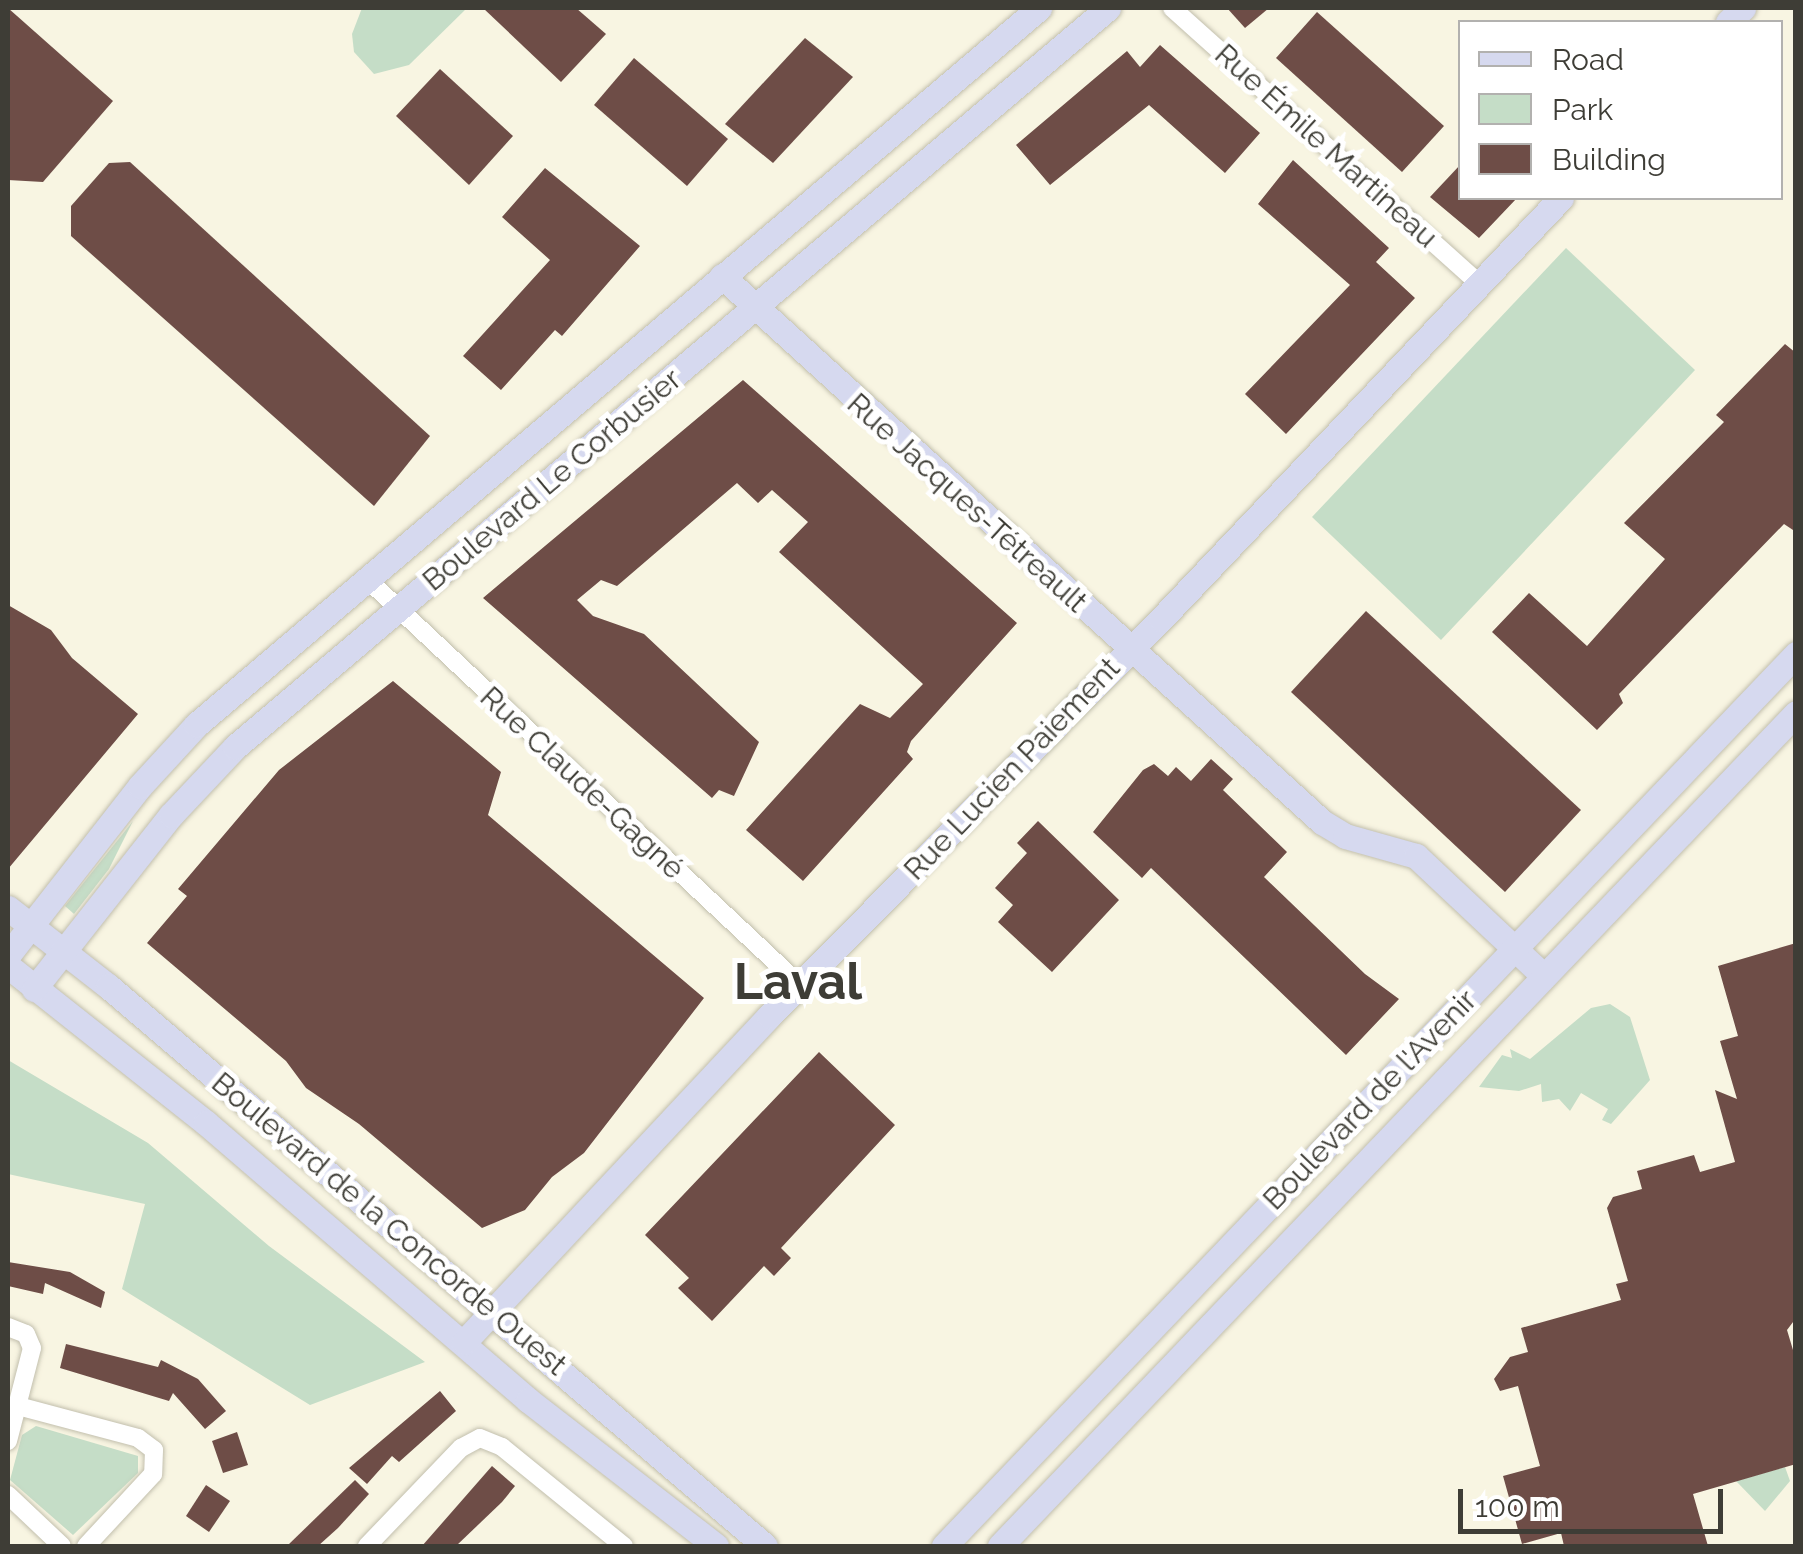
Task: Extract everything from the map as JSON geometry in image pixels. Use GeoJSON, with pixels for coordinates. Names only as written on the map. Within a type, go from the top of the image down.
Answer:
{"type":"FeatureCollection","features":[{"type":"Feature","properties":{"kind":"street","name":"Boulevard Le Corbusier"},"geometry":{"type":"LineString","coordinates":[[8,955],[173,748],[366,579],[1039,8]]}},
{"type":"Feature","properties":{"kind":"street","name":"Boulevard Le Corbusier"},"geometry":{"type":"LineString","coordinates":[[34,990],[207,775],[1108,8]]}},
{"type":"Feature","properties":{"kind":"street","name":"Rue Émile Martineau"},"geometry":{"type":"LineString","coordinates":[[1172,8],[1480,284]]}},
{"type":"Feature","properties":{"kind":"street","name":"Rue Lucien Paiement"},"geometry":{"type":"LineString","coordinates":[[464,1342],[800,984],[1559,200]]}},
{"type":"Feature","properties":{"kind":"street","name":"Rue Jacques-Tétreault"},"geometry":{"type":"LineString","coordinates":[[722,276],[1127,650],[1329,828],[1416,856],[1544,976]]}},
{"type":"Feature","properties":{"kind":"street","name":"Rue Claude-Gagné"},"geometry":{"type":"LineString","coordinates":[[366,579],[396,612],[800,984]]}},
{"type":"Feature","properties":{"kind":"street","name":"Boulevard de l'Avenir"},"geometry":{"type":"LineString","coordinates":[[944,1546],[1796,654]]}},
{"type":"Feature","properties":{"kind":"street","name":"Boulevard de l'Avenir"},"geometry":{"type":"LineString","coordinates":[[1000,1546],[1796,713]]}},
{"type":"Feature","properties":{"kind":"street","name":"Boulevard de la Concorde Ouest"},"geometry":{"type":"LineString","coordinates":[[8,908],[492,1311],[765,1546]]}},
{"type":"Feature","properties":{"kind":"street","name":"Boulevard de la Concorde Ouest"},"geometry":{"type":"LineString","coordinates":[[8,966],[206,1123],[464,1342],[716,1546]]}},
{"type":"Feature","properties":{"kind":"street"},"geometry":{"type":"LineString","coordinates":[[8,1327],[29,1337],[8,1441]]}},
{"type":"Feature","properties":{"kind":"street"},"geometry":{"type":"LineString","coordinates":[[18,1406],[138,1438],[154,1450],[153,1474],[86,1546]]}},
{"type":"Feature","properties":{"kind":"street"},"geometry":{"type":"LineString","coordinates":[[368,1546],[461,1448],[480,1438],[502,1447],[624,1546]]}},
{"type":"Feature","properties":{"kind":"street"},"geometry":{"type":"LineString","coordinates":[[8,1495],[62,1546]]}},
{"type":"Feature","properties":{"kind":"green space"},"geometry":{"type":"Polygon","coordinates":[[[362,8],[467,8],[409,65],[374,74],[354,52],[352,34],[362,8]]]}},
{"type":"Feature","properties":{"kind":"green space"},"geometry":{"type":"Polygon","coordinates":[[[1566,248],[1695,370],[1441,640],[1312,517],[1566,248]]]}},
{"type":"Feature","properties":{"kind":"green space"},"geometry":{"type":"Polygon","coordinates":[[[133,821],[109,869],[74,914],[65,906],[133,821]]]}},
{"type":"Feature","properties":{"kind":"green space"},"geometry":{"type":"Polygon","coordinates":[[[1610,1004],[1630,1017],[1650,1080],[1611,1124],[1602,1120],[1608,1109],[1581,1093],[1570,1111],[1559,1099],[1542,1102],[1541,1084],[1519,1091],[1479,1087],[1502,1055],[1512,1058],[1510,1049],[1530,1059],[1591,1008],[1610,1004]]]}},
{"type":"Feature","properties":{"kind":"green space"},"geometry":{"type":"Polygon","coordinates":[[[8,1060],[148,1143],[269,1246],[425,1362],[310,1405],[122,1289],[145,1204],[8,1174],[8,1060]]]}},
{"type":"Feature","properties":{"kind":"green space"},"geometry":{"type":"Polygon","coordinates":[[[36,1426],[138,1456],[138,1473],[73,1535],[10,1480],[22,1435],[36,1426]]]}},
{"type":"Feature","properties":{"kind":"green space"},"geometry":{"type":"Polygon","coordinates":[[[1785,1467],[1790,1481],[1765,1511],[1736,1481],[1785,1467]]]}},
{"type":"Feature","properties":{"kind":"building"},"geometry":{"type":"Polygon","coordinates":[[[8,8],[113,101],[43,182],[8,180],[8,8]]]}},
{"type":"Feature","properties":{"kind":"building"},"geometry":{"type":"Polygon","coordinates":[[[483,8],[576,8],[606,34],[561,82],[483,8]]]}},
{"type":"Feature","properties":{"kind":"building"},"geometry":{"type":"Polygon","coordinates":[[[1227,8],[1269,8],[1245,28],[1227,8]]]}},
{"type":"Feature","properties":{"kind":"building"},"geometry":{"type":"Polygon","coordinates":[[[1317,12],[1444,126],[1402,172],[1276,58],[1317,12]]]}},
{"type":"Feature","properties":{"kind":"building"},"geometry":{"type":"Polygon","coordinates":[[[805,38],[853,77],[773,163],[725,124],[805,38]]]}},
{"type":"Feature","properties":{"kind":"building"},"geometry":{"type":"Polygon","coordinates":[[[1160,45],[1260,133],[1225,173],[1149,105],[1050,185],[1016,145],[1127,51],[1140,67],[1160,45]]]}},
{"type":"Feature","properties":{"kind":"building"},"geometry":{"type":"Polygon","coordinates":[[[634,58],[728,139],[687,186],[594,105],[634,58]]]}},
{"type":"Feature","properties":{"kind":"building"},"geometry":{"type":"Polygon","coordinates":[[[440,69],[513,136],[469,185],[396,116],[440,69]]]}},
{"type":"Feature","properties":{"kind":"building"},"geometry":{"type":"Polygon","coordinates":[[[1293,160],[1389,248],[1376,262],[1415,298],[1286,434],[1245,394],[1350,285],[1258,204],[1293,160]]]}},
{"type":"Feature","properties":{"kind":"building"},"geometry":{"type":"Polygon","coordinates":[[[130,162],[430,436],[374,506],[71,236],[71,206],[109,163],[130,162]]]}},
{"type":"Feature","properties":{"kind":"building"},"geometry":{"type":"Polygon","coordinates":[[[1458,167],[1458,200],[1515,200],[1479,238],[1430,197],[1458,167]]]}},
{"type":"Feature","properties":{"kind":"building"},"geometry":{"type":"Polygon","coordinates":[[[545,168],[640,246],[562,336],[555,330],[501,390],[463,356],[550,260],[502,217],[545,168]]]}},
{"type":"Feature","properties":{"kind":"building"},"geometry":{"type":"Polygon","coordinates":[[[1785,344],[1796,353],[1796,532],[1784,524],[1619,694],[1623,703],[1597,730],[1492,632],[1529,593],[1587,646],[1665,559],[1624,523],[1724,422],[1716,415],[1785,344]]]}},
{"type":"Feature","properties":{"kind":"building"},"geometry":{"type":"Polygon","coordinates":[[[743,380],[1017,623],[911,741],[907,752],[913,759],[803,881],[746,830],[860,704],[890,718],[923,684],[779,552],[808,522],[772,490],[758,503],[737,483],[617,586],[601,580],[577,600],[593,616],[644,634],[759,742],[734,796],[719,790],[712,798],[483,598],[743,380]]]}},
{"type":"Feature","properties":{"kind":"building"},"geometry":{"type":"Polygon","coordinates":[[[8,605],[51,630],[72,658],[138,714],[8,869],[8,605]]]}},
{"type":"Feature","properties":{"kind":"building"},"geometry":{"type":"Polygon","coordinates":[[[1366,611],[1581,810],[1505,892],[1291,692],[1366,611]]]}},
{"type":"Feature","properties":{"kind":"building"},"geometry":{"type":"Polygon","coordinates":[[[393,681],[501,772],[488,815],[704,998],[584,1153],[552,1177],[525,1210],[482,1228],[359,1124],[306,1088],[286,1061],[147,943],[187,896],[178,889],[279,770],[393,681]]]}},
{"type":"Feature","properties":{"kind":"building"},"geometry":{"type":"Polygon","coordinates":[[[1211,759],[1233,779],[1223,790],[1287,852],[1264,877],[1365,974],[1399,999],[1346,1055],[1151,868],[1142,878],[1093,832],[1143,770],[1154,764],[1168,776],[1176,767],[1191,781],[1211,759]]]}},
{"type":"Feature","properties":{"kind":"building"},"geometry":{"type":"Polygon","coordinates":[[[1038,821],[1119,900],[1052,972],[998,922],[1013,905],[995,888],[1027,853],[1017,843],[1038,821]]]}},
{"type":"Feature","properties":{"kind":"building"},"geometry":{"type":"Polygon","coordinates":[[[1796,943],[1796,1318],[1787,1330],[1796,1360],[1796,1464],[1693,1494],[1708,1546],[1564,1546],[1561,1533],[1522,1544],[1503,1476],[1540,1466],[1518,1386],[1500,1391],[1494,1379],[1510,1357],[1528,1352],[1521,1328],[1621,1300],[1616,1284],[1628,1281],[1607,1208],[1613,1197],[1642,1189],[1637,1171],[1694,1155],[1700,1172],[1735,1162],[1715,1090],[1737,1099],[1720,1041],[1738,1036],[1718,966],[1796,943]]]}},
{"type":"Feature","properties":{"kind":"building"},"geometry":{"type":"Polygon","coordinates":[[[819,1052],[895,1125],[781,1248],[791,1258],[774,1276],[764,1266],[712,1321],[678,1288],[689,1278],[645,1235],[819,1052]]]}},
{"type":"Feature","properties":{"kind":"building"},"geometry":{"type":"Polygon","coordinates":[[[8,1262],[70,1272],[105,1292],[101,1308],[45,1283],[43,1294],[8,1286],[8,1262]]]}},
{"type":"Feature","properties":{"kind":"building"},"geometry":{"type":"Polygon","coordinates":[[[66,1344],[158,1367],[161,1360],[198,1379],[226,1411],[205,1429],[173,1393],[169,1401],[60,1368],[66,1344]]]}},
{"type":"Feature","properties":{"kind":"building"},"geometry":{"type":"Polygon","coordinates":[[[440,1391],[456,1411],[399,1462],[392,1456],[367,1484],[349,1468],[440,1391]]]}},
{"type":"Feature","properties":{"kind":"building"},"geometry":{"type":"Polygon","coordinates":[[[237,1432],[248,1465],[223,1473],[212,1441],[237,1432]]]}},
{"type":"Feature","properties":{"kind":"building"},"geometry":{"type":"Polygon","coordinates":[[[492,1466],[515,1486],[502,1502],[456,1546],[422,1546],[492,1466]]]}},
{"type":"Feature","properties":{"kind":"building"},"geometry":{"type":"Polygon","coordinates":[[[355,1480],[369,1494],[338,1528],[318,1546],[287,1546],[355,1480]]]}},
{"type":"Feature","properties":{"kind":"building"},"geometry":{"type":"Polygon","coordinates":[[[206,1485],[230,1501],[209,1532],[186,1516],[206,1485]]]}},
{"type":"Feature","properties":{"kind":"district","name":"Laval"},"geometry":{"type":"Point","coordinates":[798,982]}}]}
